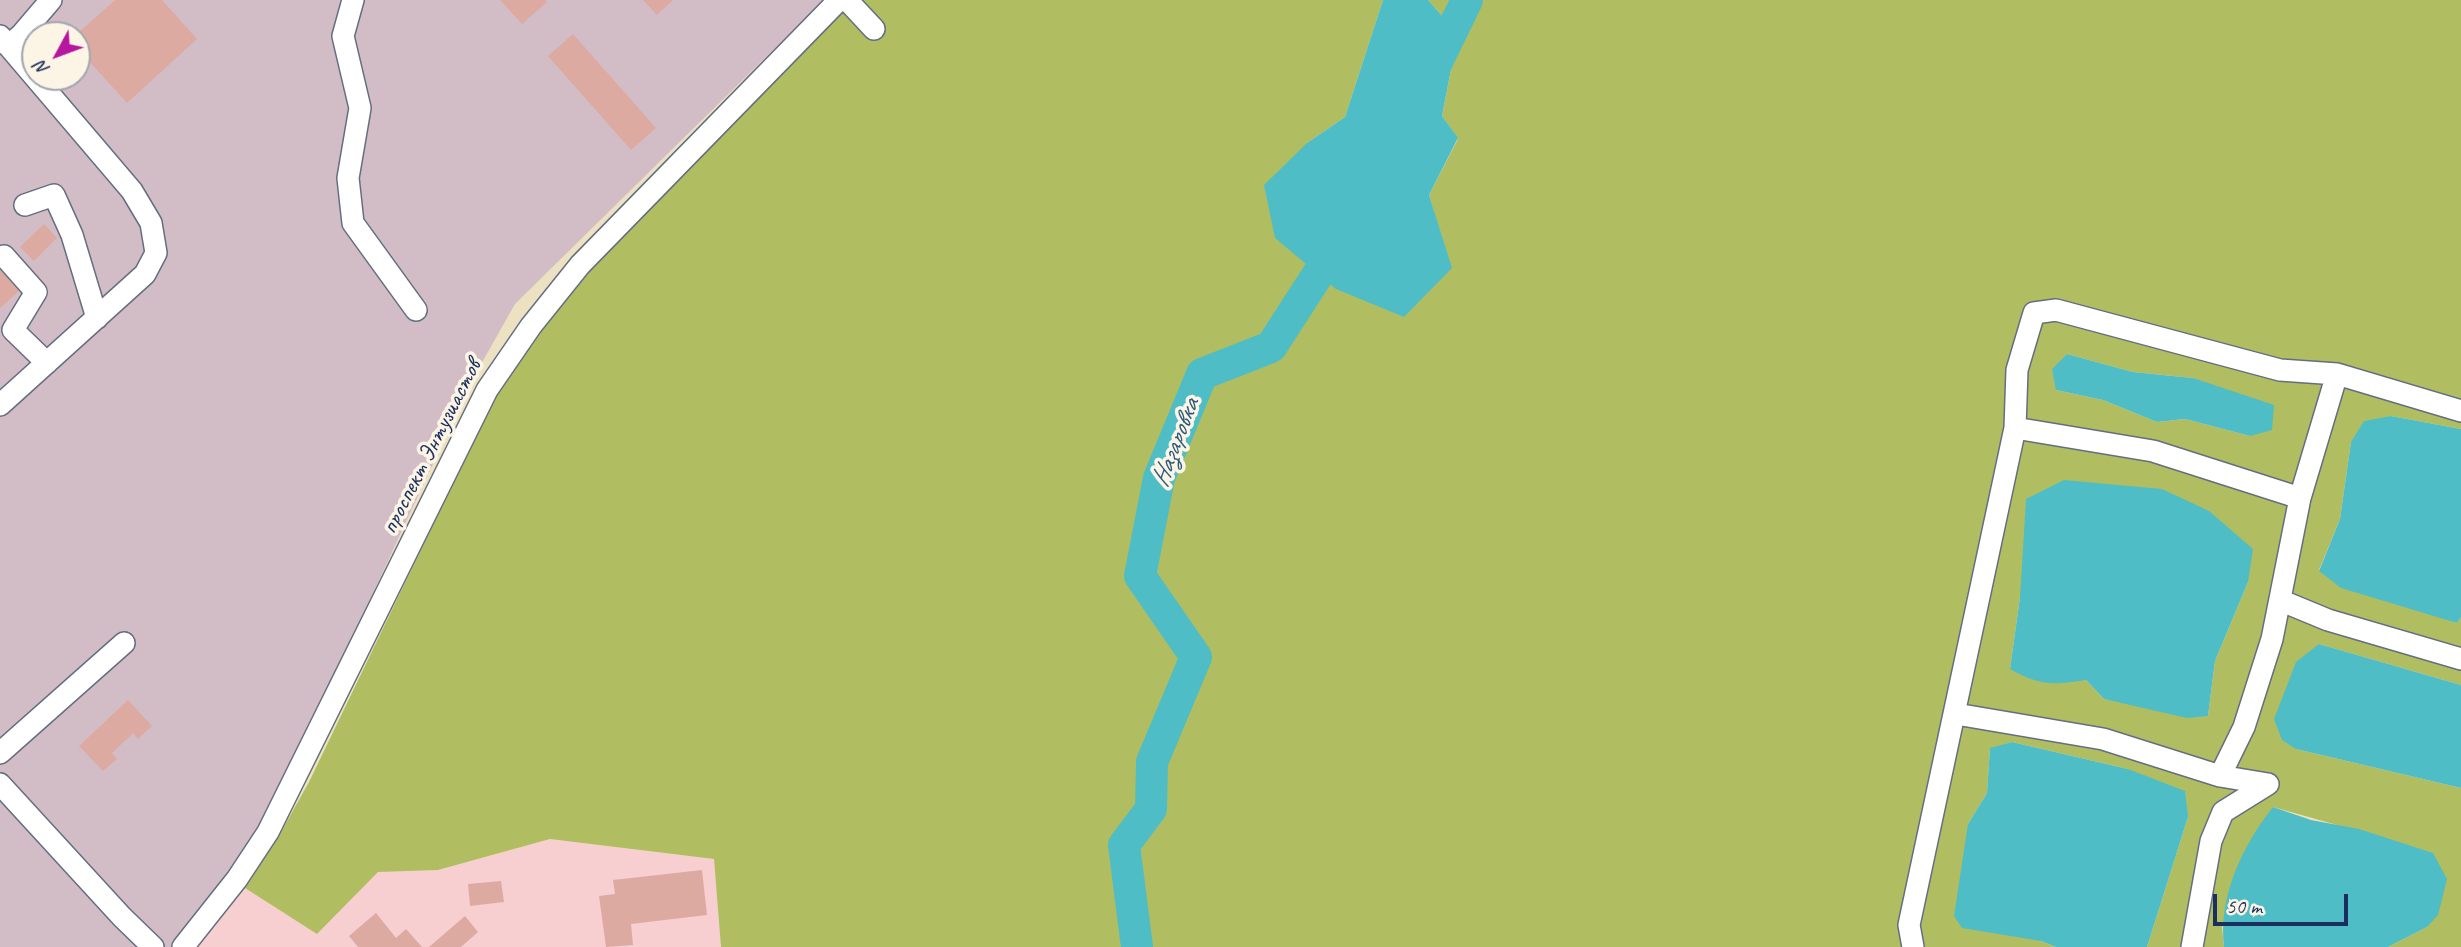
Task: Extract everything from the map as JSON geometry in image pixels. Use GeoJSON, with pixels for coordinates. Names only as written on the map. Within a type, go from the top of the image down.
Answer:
{"type":"FeatureCollection","features":[{"type":"Feature","properties":{"kind":"street"},"geometry":{"type":"LineString","coordinates":[[0,405],[145,274],[156,253],[151,223],[132,191],[4,41],[21,35],[51,0]]}},
{"type":"Feature","properties":{"kind":"street"},"geometry":{"type":"LineString","coordinates":[[353,0],[343,36],[360,108],[348,178],[353,223],[416,310]]}},
{"type":"Feature","properties":{"kind":"street","name":"проспект Энтузиастов"},"geometry":{"type":"LineString","coordinates":[[183,947],[237,879],[268,832],[487,390],[531,326],[580,265],[839,0]]}},
{"type":"Feature","properties":{"kind":"street"},"geometry":{"type":"LineString","coordinates":[[847,0],[874,29]]}},
{"type":"Feature","properties":{"kind":"street"},"geometry":{"type":"LineString","coordinates":[[25,205],[54,195],[72,235],[97,318]]}},
{"type":"Feature","properties":{"kind":"street"},"geometry":{"type":"LineString","coordinates":[[0,257],[4,256],[36,292],[13,330],[47,363]]}},
{"type":"Feature","properties":{"kind":"street"},"geometry":{"type":"LineString","coordinates":[[1913,947],[1909,925],[2015,428],[2017,370],[2034,313],[2056,310],[2280,370],[2337,374],[2461,411]]}},
{"type":"Feature","properties":{"kind":"street"},"geometry":{"type":"LineString","coordinates":[[2220,776],[2244,727],[2282,601],[2301,498],[2337,374]]}},
{"type":"Feature","properties":{"kind":"street"},"geometry":{"type":"LineString","coordinates":[[2015,428],[2153,451],[2301,498]]}},
{"type":"Feature","properties":{"kind":"street"},"geometry":{"type":"LineString","coordinates":[[2282,601],[2328,620],[2461,659]]}},
{"type":"Feature","properties":{"kind":"street"},"geometry":{"type":"LineString","coordinates":[[0,753],[124,643]]}},
{"type":"Feature","properties":{"kind":"street"},"geometry":{"type":"LineString","coordinates":[[1956,714],[2103,739],[2220,776],[2268,784],[2223,812],[2211,841],[2192,947]]}},
{"type":"Feature","properties":{"kind":"street"},"geometry":{"type":"LineString","coordinates":[[0,783],[122,917],[153,947]]}},
{"type":"Feature","properties":{"kind":"shaded area"},"geometry":{"type":"Polygon","coordinates":[[[0,0],[824,0],[515,304],[471,382],[288,776],[261,827],[231,875],[173,947],[0,947],[0,0]]]}},
{"type":"Feature","properties":{"kind":"shaded area"},"geometry":{"type":"Polygon","coordinates":[[[550,839],[714,859],[721,947],[198,947],[245,888],[317,933],[378,872],[438,870],[550,839]]]}},
{"type":"Feature","properties":{"kind":"green space"},"geometry":{"type":"Polygon","coordinates":[[[854,0],[1383,0],[1345,117],[1307,143],[1451,268],[1429,195],[1458,139],[1442,116],[1453,59],[1452,27],[1428,0],[2461,0],[2461,429],[2391,416],[2351,442],[2340,519],[2319,570],[2457,623],[2461,617],[2461,685],[2319,644],[2296,749],[2461,788],[2461,947],[2388,947],[2427,927],[2387,839],[2273,807],[2222,927],[2224,947],[2147,947],[2188,817],[2128,769],[2012,742],[1990,749],[1987,793],[1968,824],[2041,941],[2056,947],[721,947],[714,859],[550,839],[438,870],[378,872],[317,934],[245,888],[309,782],[496,394],[538,330],[589,270],[854,0]],[[2067,354],[2056,390],[2103,400],[2157,422],[2185,419],[2250,436],[2193,378],[2133,372],[2067,354]],[[2248,582],[2020,597],[2010,669],[2086,680],[2104,699],[2208,716],[2215,661],[2248,582]]]}},
{"type":"Feature","properties":{"kind":"water"},"geometry":{"type":"Polygon","coordinates":[[[1383,0],[1428,0],[1452,27],[1453,59],[1442,116],[1458,138],[1429,195],[1452,268],[1404,317],[1336,289],[1275,238],[1264,185],[1307,143],[1345,117],[1383,0]]]}},
{"type":"Feature","properties":{"kind":"water"},"geometry":{"type":"Polygon","coordinates":[[[2067,354],[2133,372],[2193,378],[2274,405],[2272,430],[2250,436],[2185,419],[2157,422],[2103,400],[2056,390],[2052,369],[2067,354]]]}},
{"type":"Feature","properties":{"kind":"water"},"geometry":{"type":"Polygon","coordinates":[[[2391,416],[2461,429],[2461,617],[2457,623],[2341,588],[2319,571],[2340,519],[2351,442],[2364,421],[2391,416]]]}},
{"type":"Feature","properties":{"kind":"water"},"geometry":{"type":"Polygon","coordinates":[[[2064,480],[2162,489],[2209,511],[2253,549],[2248,582],[2215,661],[2208,716],[2187,718],[2104,699],[2086,680],[2047,683],[2030,679],[2010,669],[2020,597],[2026,499],[2064,480]]]}},
{"type":"Feature","properties":{"kind":"water"},"geometry":{"type":"Polygon","coordinates":[[[2319,644],[2461,685],[2461,788],[2296,749],[2282,740],[2274,719],[2296,662],[2319,644]]]}},
{"type":"Feature","properties":{"kind":"water"},"geometry":{"type":"Polygon","coordinates":[[[2012,742],[2128,769],[2185,791],[2188,817],[2147,947],[2056,947],[2041,941],[1962,928],[1954,916],[1968,824],[1987,793],[1990,748],[2012,742]]]}},
{"type":"Feature","properties":{"kind":"water"},"geometry":{"type":"Polygon","coordinates":[[[2273,807],[2311,820],[2359,829],[2433,853],[2447,879],[2438,915],[2427,927],[2388,947],[2224,947],[2225,910],[2235,873],[2251,838],[2273,807]]]}},
{"type":"Feature","properties":{"kind":"building"},"geometry":{"type":"Polygon","coordinates":[[[115,0],[162,0],[197,39],[127,103],[91,63],[91,21],[115,0]]]}},
{"type":"Feature","properties":{"kind":"building"},"geometry":{"type":"Polygon","coordinates":[[[500,0],[545,0],[547,2],[522,24],[500,0]]]}},
{"type":"Feature","properties":{"kind":"building"},"geometry":{"type":"Polygon","coordinates":[[[643,0],[673,0],[657,15],[643,0]]]}},
{"type":"Feature","properties":{"kind":"building"},"geometry":{"type":"Polygon","coordinates":[[[573,34],[656,128],[631,150],[548,56],[573,34]]]}},
{"type":"Feature","properties":{"kind":"building"},"geometry":{"type":"Polygon","coordinates":[[[44,224],[57,238],[34,261],[20,247],[44,224]]]}},
{"type":"Feature","properties":{"kind":"building"},"geometry":{"type":"Polygon","coordinates":[[[0,270],[19,291],[0,308],[0,270]]]}},
{"type":"Feature","properties":{"kind":"building"},"geometry":{"type":"Polygon","coordinates":[[[128,700],[152,726],[138,739],[133,733],[112,753],[117,759],[103,771],[79,746],[128,700]]]}},
{"type":"Feature","properties":{"kind":"building"},"geometry":{"type":"Polygon","coordinates":[[[702,870],[707,915],[631,924],[633,945],[606,947],[599,896],[615,894],[613,880],[702,870]]]}},
{"type":"Feature","properties":{"kind":"building"},"geometry":{"type":"Polygon","coordinates":[[[501,881],[504,902],[470,906],[468,884],[501,881]]]}},
{"type":"Feature","properties":{"kind":"building"},"geometry":{"type":"Polygon","coordinates":[[[376,913],[396,938],[406,929],[422,947],[358,947],[349,936],[376,913]]]}},
{"type":"Feature","properties":{"kind":"building"},"geometry":{"type":"Polygon","coordinates":[[[465,916],[478,932],[461,947],[429,947],[465,916]]]}},
{"type":"Feature","properties":{"kind":"waterway","name":"Назаровка"},"geometry":{"type":"LineString","coordinates":[[1432,72],[1467,0]]}},
{"type":"Feature","properties":{"kind":"waterway","name":"Назаровка"},"geometry":{"type":"LineString","coordinates":[[1137,947],[1124,845],[1151,809],[1152,762],[1196,657],[1140,576],[1159,478],[1202,374],[1271,347],[1342,237]]}}]}
